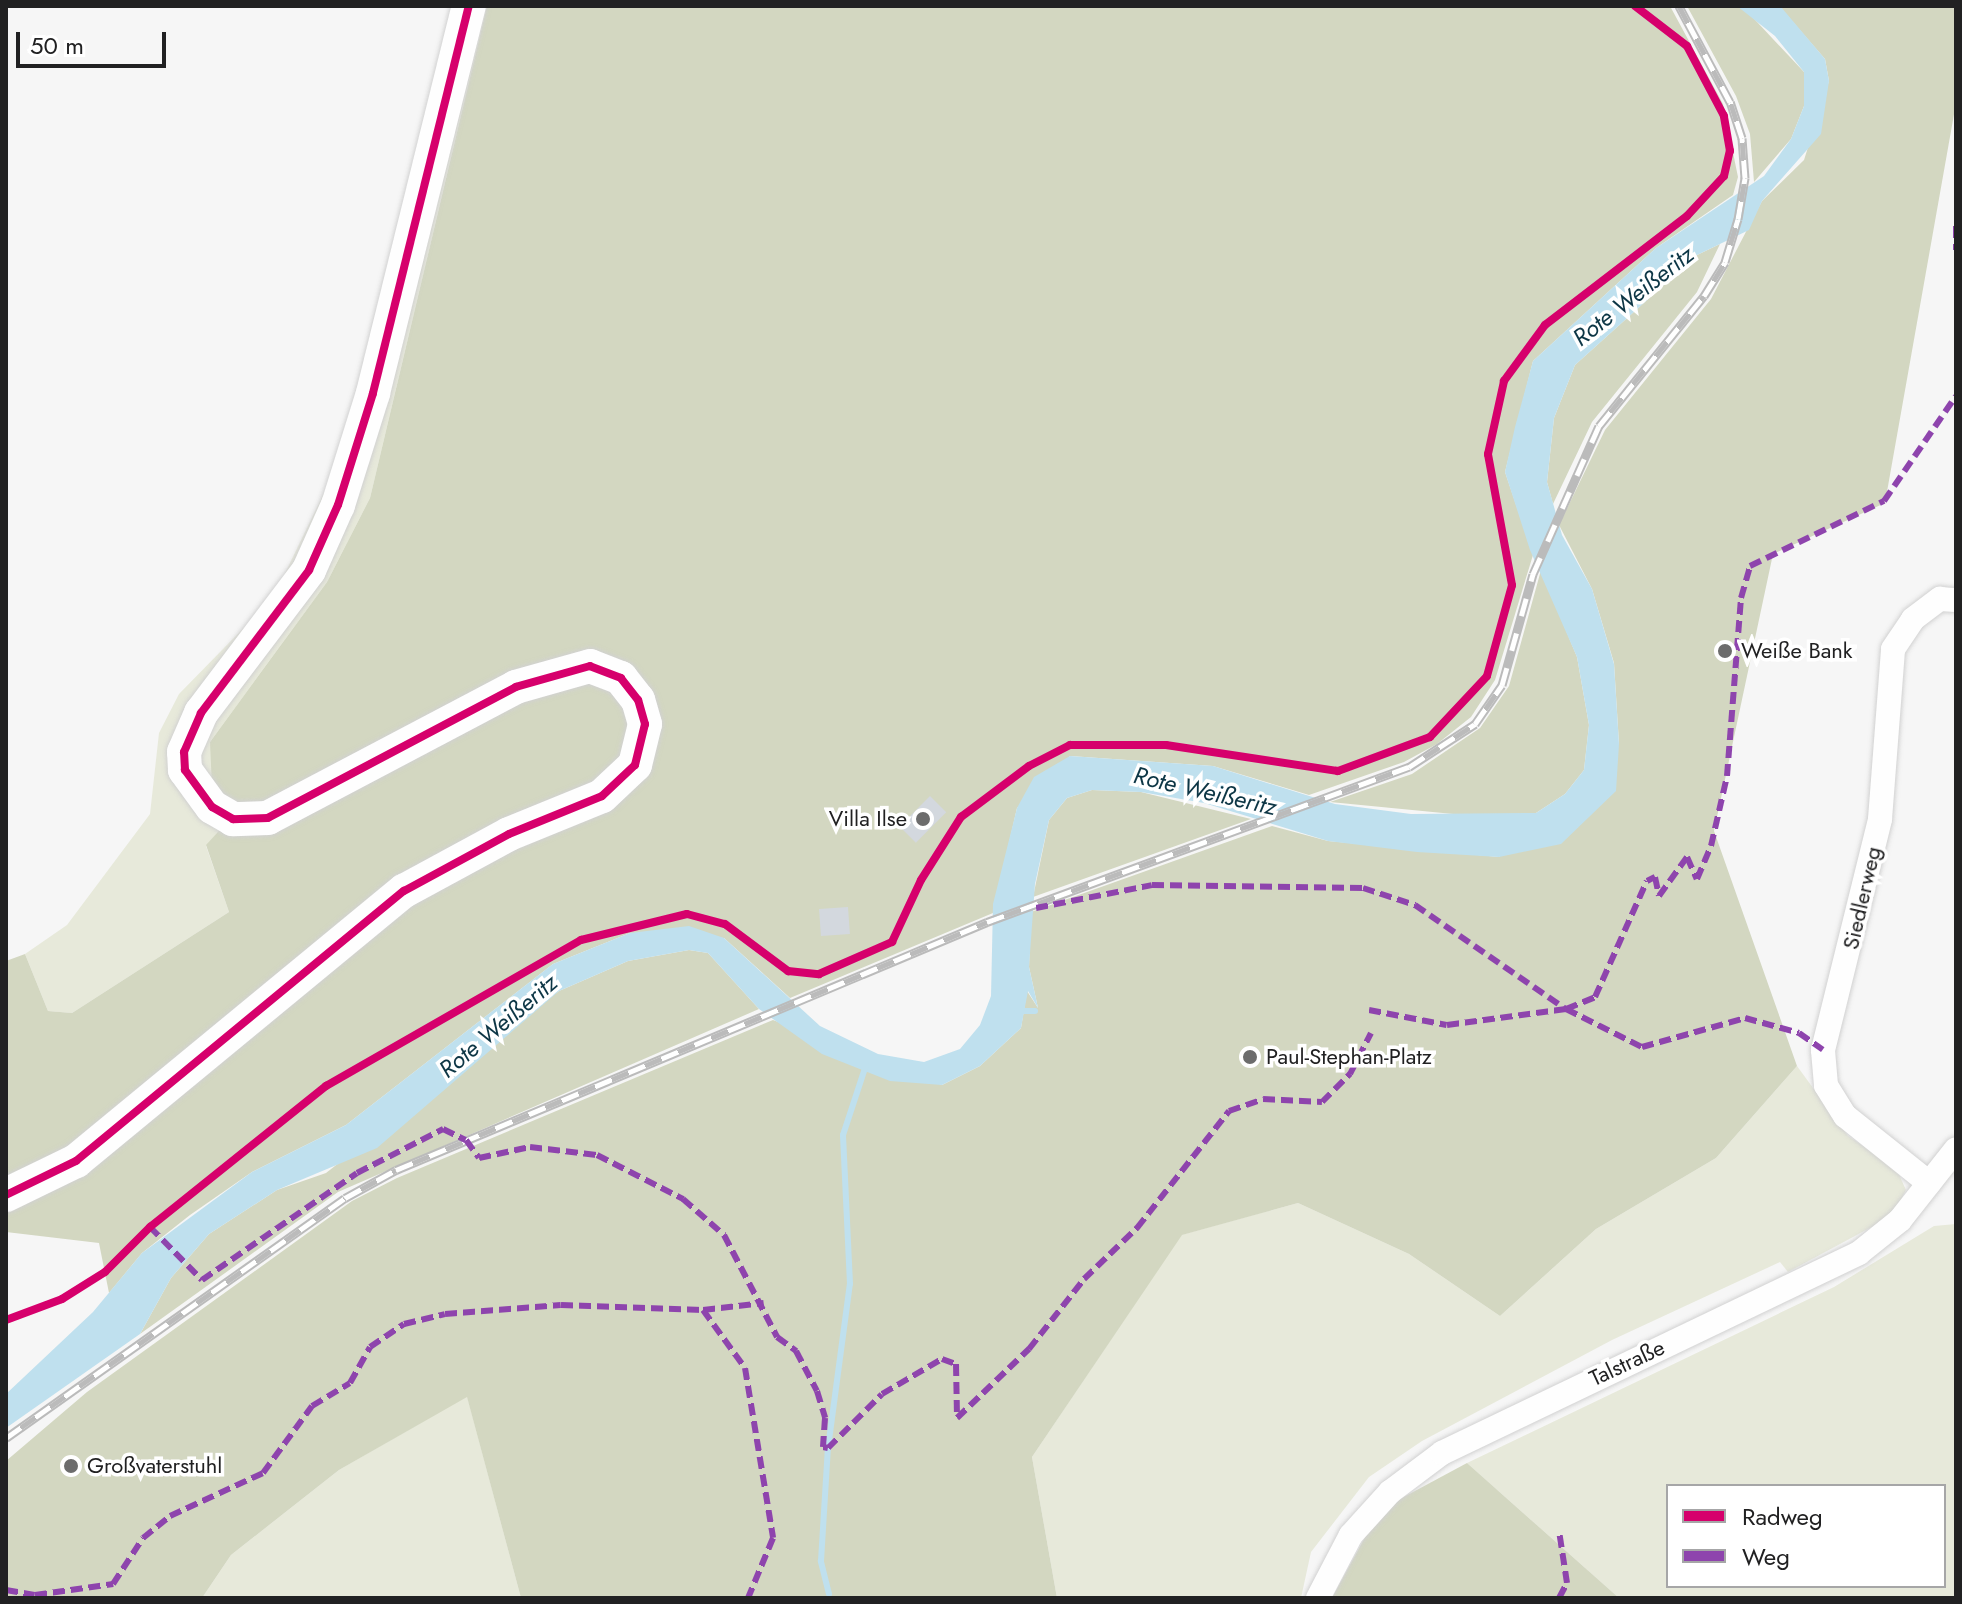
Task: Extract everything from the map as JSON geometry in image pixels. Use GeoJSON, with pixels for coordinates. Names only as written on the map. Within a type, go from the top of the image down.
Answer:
{"type":"FeatureCollection","features":[{"type":"Feature","properties":{"kind":"street"},"geometry":{"type":"LineString","coordinates":[[6,1195],[76,1161],[404,891],[509,834],[602,796],[635,765],[645,724],[638,700],[621,678],[590,666],[516,687],[268,818],[233,819],[212,807],[185,770],[184,752],[201,713],[309,570],[338,505],[373,393],[469,6]]}},
{"type":"Feature","properties":{"kind":"street","name":"Siedlerweg"},"geometry":{"type":"LineString","coordinates":[[1929,1183],[1845,1116],[1826,1085],[1823,1050],[1880,819],[1893,649],[1913,619],[1940,599],[1956,600]]}},
{"type":"Feature","properties":{"kind":"street","name":"Talstraße"},"geometry":{"type":"LineString","coordinates":[[1318,1598],[1351,1535],[1390,1492],[1442,1453],[1859,1253],[1895,1224],[1956,1149]]}},
{"type":"Feature","properties":{"kind":"shaded area"},"geometry":{"type":"Polygon","coordinates":[[[454,6],[487,6],[370,498],[327,582],[210,742],[239,809],[206,846],[229,912],[72,1013],[48,1011],[25,954],[67,925],[150,814],[159,733],[179,694],[273,598],[339,462],[454,6]]]}},
{"type":"Feature","properties":{"kind":"shaded area"},"geometry":{"type":"Polygon","coordinates":[[[1797,1066],[1848,1136],[1896,1168],[1906,1190],[1892,1216],[1788,1272],[1780,1262],[1612,1340],[1422,1441],[1369,1477],[1311,1552],[1301,1598],[1057,1598],[1032,1457],[1181,1235],[1298,1203],[1409,1254],[1500,1316],[1596,1229],[1716,1158],[1797,1066]]]}},
{"type":"Feature","properties":{"kind":"shaded area"},"geometry":{"type":"Polygon","coordinates":[[[1956,1224],[1956,1598],[1619,1598],[1467,1463],[1834,1287],[1934,1226],[1956,1224]]]}},
{"type":"Feature","properties":{"kind":"shaded area"},"geometry":{"type":"Polygon","coordinates":[[[467,1396],[521,1598],[202,1598],[231,1555],[339,1470],[467,1396]]]}},
{"type":"Feature","properties":{"kind":"green space"},"geometry":{"type":"Polygon","coordinates":[[[487,6],[1670,6],[1723,104],[1738,177],[1733,195],[1656,248],[1533,361],[1505,472],[1533,555],[1495,680],[1471,717],[1437,744],[1404,762],[1309,795],[1213,766],[1070,756],[1017,808],[993,913],[790,998],[724,938],[630,933],[553,964],[346,1125],[252,1172],[190,1215],[142,1253],[109,1293],[99,1243],[6,1232],[6,961],[25,954],[48,1011],[72,1013],[229,912],[206,845],[239,809],[212,787],[210,742],[327,582],[370,498],[487,6]]]}},
{"type":"Feature","properties":{"kind":"green space"},"geometry":{"type":"Polygon","coordinates":[[[1687,6],[1744,8],[1804,72],[1804,106],[1791,139],[1754,182],[1750,134],[1736,96],[1687,6]]]}},
{"type":"Feature","properties":{"kind":"green space"},"geometry":{"type":"Polygon","coordinates":[[[1779,6],[1956,6],[1956,103],[1885,503],[1773,554],[1714,831],[1797,1066],[1716,1158],[1596,1229],[1500,1316],[1409,1254],[1298,1203],[1182,1235],[1032,1457],[1057,1598],[521,1598],[467,1397],[339,1470],[231,1555],[202,1598],[6,1598],[6,1461],[87,1392],[352,1201],[397,1178],[773,1020],[942,1085],[980,1066],[1021,1028],[1027,991],[1038,1008],[1029,967],[1031,912],[1272,826],[1328,841],[1499,857],[1619,744],[1614,663],[1592,589],[1559,525],[1605,430],[1711,299],[1762,201],[1804,160],[1829,81],[1825,59],[1779,6]]]}},
{"type":"Feature","properties":{"kind":"green space"},"geometry":{"type":"Polygon","coordinates":[[[1720,244],[1697,292],[1592,422],[1553,504],[1547,482],[1554,418],[1575,365],[1697,255],[1720,244]]]}},
{"type":"Feature","properties":{"kind":"green space"},"geometry":{"type":"Polygon","coordinates":[[[1541,570],[1577,657],[1589,725],[1584,770],[1565,794],[1536,813],[1484,817],[1330,802],[1412,774],[1480,728],[1509,686],[1541,570]]]}},
{"type":"Feature","properties":{"kind":"green space"},"geometry":{"type":"Polygon","coordinates":[[[1092,790],[1141,792],[1251,819],[1033,897],[1049,820],[1067,798],[1092,790]]]}},
{"type":"Feature","properties":{"kind":"green space"},"geometry":{"type":"Polygon","coordinates":[[[689,950],[708,953],[759,1009],[338,1192],[140,1334],[171,1278],[209,1234],[277,1190],[326,1173],[559,991],[628,961],[689,950]]]}},
{"type":"Feature","properties":{"kind":"green space"},"geometry":{"type":"Polygon","coordinates":[[[1467,1463],[1619,1598],[1332,1598],[1370,1528],[1400,1499],[1467,1463]]]}},
{"type":"Feature","properties":{"kind":"water","name":"Rote Weißeritz"},"geometry":{"type":"Polygon","coordinates":[[[1737,6],[1781,7],[1825,59],[1829,81],[1821,134],[1762,201],[1749,230],[1697,255],[1575,365],[1554,418],[1547,482],[1562,535],[1592,589],[1614,664],[1619,744],[1616,791],[1561,844],[1499,857],[1417,852],[1328,841],[1204,803],[1141,792],[1092,790],[1067,798],[1049,820],[1035,884],[1029,967],[1038,1008],[1028,991],[1021,1028],[980,1066],[942,1085],[890,1081],[822,1054],[759,1009],[708,953],[689,950],[628,961],[559,991],[377,1148],[277,1190],[209,1234],[171,1278],[140,1334],[6,1428],[6,1394],[93,1312],[142,1253],[252,1172],[346,1125],[553,964],[630,933],[689,926],[724,938],[820,1026],[878,1054],[924,1062],[960,1049],[980,1025],[991,996],[993,904],[1017,808],[1034,777],[1070,756],[1213,766],[1335,804],[1411,814],[1536,813],[1565,794],[1584,770],[1589,725],[1577,657],[1530,550],[1505,472],[1533,361],[1656,248],[1764,176],[1791,139],[1804,106],[1804,72],[1775,36],[1737,6]]]}},
{"type":"Feature","properties":{"kind":"building","name":"Villa Ilse"},"geometry":{"type":"Polygon","coordinates":[[[930,796],[946,812],[916,843],[900,826],[930,796]]]}},
{"type":"Feature","properties":{"kind":"building"},"geometry":{"type":"Polygon","coordinates":[[[848,907],[850,934],[821,936],[819,909],[848,907]]]}},
{"type":"Feature","properties":{"kind":"waterway"},"geometry":{"type":"LineString","coordinates":[[1017,1011],[1035,1011]]}},
{"type":"Feature","properties":{"kind":"waterway"},"geometry":{"type":"LineString","coordinates":[[829,1594],[821,1561],[828,1448],[850,1284],[843,1135],[866,1065]]}},
{"type":"Feature","properties":{"kind":"railway"},"geometry":{"type":"LineString","coordinates":[[6,1438],[345,1198],[396,1170],[987,922],[1409,767],[1475,724],[1502,685],[1533,574],[1599,426],[1704,296],[1725,262],[1738,219],[1745,178],[1742,138],[1730,102],[1679,6]]}},
{"type":"Feature","properties":{"kind":"marked path"},"geometry":{"type":"LineString","coordinates":[[1956,226],[1956,250]]}},
{"type":"Feature","properties":{"kind":"marked path"},"geometry":{"type":"LineString","coordinates":[[1369,1010],[1447,1025],[1566,1009],[1595,997],[1647,881],[1655,877],[1659,896],[1687,857],[1697,879],[1711,846],[1727,776],[1741,598],[1750,566],[1884,501],[1956,396]]}},
{"type":"Feature","properties":{"kind":"marked path"},"geometry":{"type":"LineString","coordinates":[[1036,908],[1152,885],[1363,888],[1415,905],[1566,1009],[1642,1047],[1745,1018],[1799,1033],[1823,1050]]}},
{"type":"Feature","properties":{"kind":"marked path"},"geometry":{"type":"LineString","coordinates":[[150,1227],[202,1280],[357,1173],[443,1129],[466,1140],[479,1158],[530,1147],[597,1155],[683,1199],[724,1235],[777,1337],[796,1351],[817,1391],[825,1418],[823,1447],[828,1448],[882,1394],[942,1359],[956,1364],[957,1418],[1029,1349],[1084,1279],[1137,1228],[1229,1111],[1263,1099],[1322,1102],[1350,1074],[1371,1033]]}},
{"type":"Feature","properties":{"kind":"marked path"},"geometry":{"type":"LineString","coordinates":[[6,1590],[35,1595],[113,1584],[143,1538],[170,1516],[263,1473],[312,1406],[350,1383],[370,1347],[404,1324],[445,1314],[561,1305],[703,1310],[764,1303]]}},
{"type":"Feature","properties":{"kind":"marked path"},"geometry":{"type":"LineString","coordinates":[[703,1310],[745,1368],[773,1538],[748,1598]]}},
{"type":"Feature","properties":{"kind":"marked path"},"geometry":{"type":"LineString","coordinates":[[1559,1531],[1567,1583],[1559,1598]]}},
{"type":"Feature","properties":{"kind":"cycle path"},"geometry":{"type":"LineString","coordinates":[[6,1195],[76,1161],[404,891],[509,834],[602,796],[635,765],[645,724],[638,700],[621,678],[590,666],[516,687],[268,818],[233,819],[212,807],[185,770],[184,752],[201,713],[309,570],[338,505],[373,393],[469,6]]}},
{"type":"Feature","properties":{"kind":"cycle path"},"geometry":{"type":"LineString","coordinates":[[6,1320],[62,1299],[105,1272],[150,1227],[326,1086],[581,940],[687,914],[725,924],[788,971],[819,974],[892,942],[921,880],[961,817],[1029,766],[1070,745],[1166,745],[1338,771],[1430,737],[1487,676],[1512,585],[1488,454],[1504,381],[1545,325],[1687,216],[1724,176],[1730,151],[1724,116],[1687,46],[1635,6]]}},
{"type":"Feature","properties":{"kind":"place","name":"Weiße Bank"},"geometry":{"type":"Point","coordinates":[1725,651]}},
{"type":"Feature","properties":{"kind":"place","name":"Villa Ilse"},"geometry":{"type":"Point","coordinates":[923,819]}},
{"type":"Feature","properties":{"kind":"place","name":"Paul-Stephan-Platz"},"geometry":{"type":"Point","coordinates":[1250,1057]}},
{"type":"Feature","properties":{"kind":"place","name":"Großvaterstuhl"},"geometry":{"type":"Point","coordinates":[71,1466]}}]}
